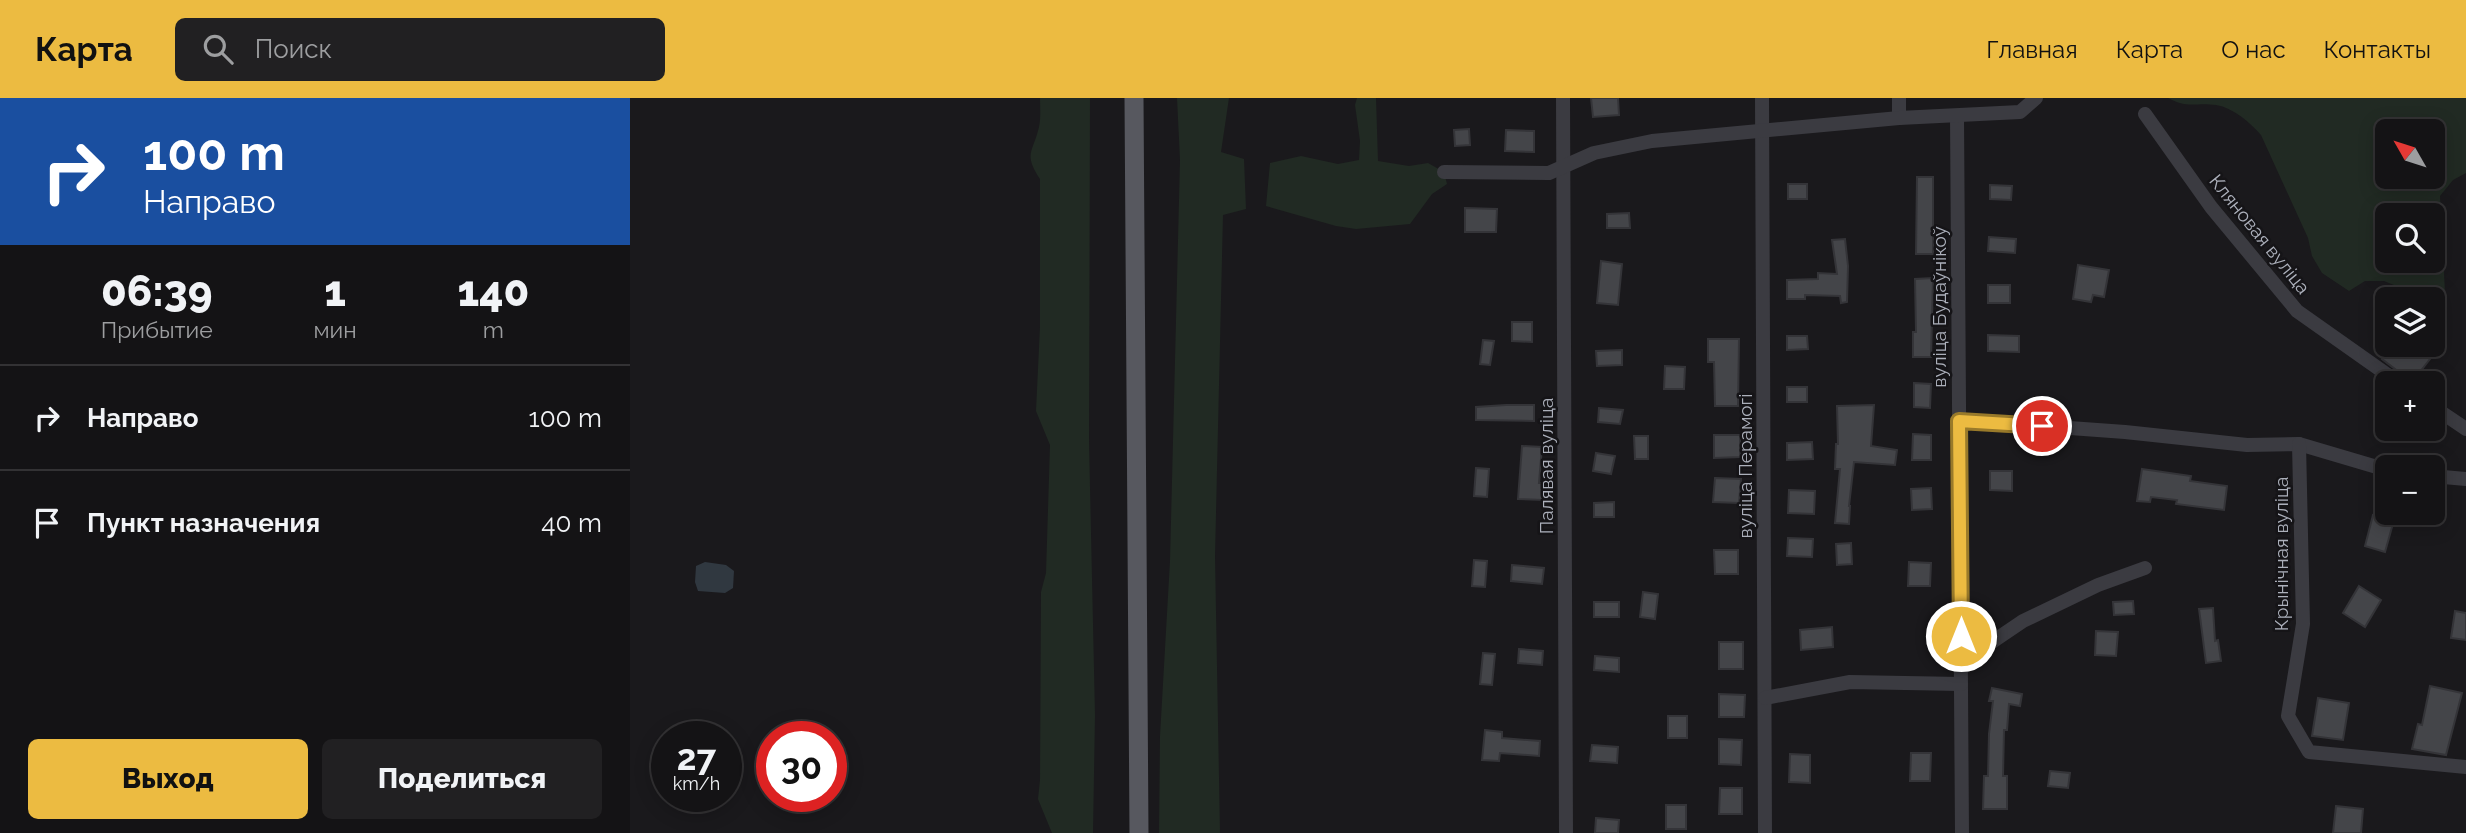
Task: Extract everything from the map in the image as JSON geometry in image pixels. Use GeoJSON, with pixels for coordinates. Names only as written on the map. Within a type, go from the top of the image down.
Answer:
{"type":"FeatureCollection","features":[{"type":"Feature","properties":{"kind":"main road"},"geometry":{"type":"LineString","coordinates":[[1134,98],[1139,833]]}},
{"type":"Feature","properties":{"kind":"street","name":"Палявая вуліца"},"geometry":{"type":"LineString","coordinates":[[1563,98],[1566,833]]}},
{"type":"Feature","properties":{"kind":"street","name":"вуліца Перамогі"},"geometry":{"type":"LineString","coordinates":[[1762,98],[1765,833]]}},
{"type":"Feature","properties":{"kind":"street"},"geometry":{"type":"LineString","coordinates":[[1899,98],[1899,118]]}},
{"type":"Feature","properties":{"kind":"street"},"geometry":{"type":"LineString","coordinates":[[1444,172],[1549,173],[1594,153],[1652,141],[1899,118],[1957,117],[2020,111],[2036,98]]}},
{"type":"Feature","properties":{"kind":"street","name":"Кляновая вуліца"},"geometry":{"type":"LineString","coordinates":[[2145,114],[2211,206],[2297,311],[2382,371]]}},
{"type":"Feature","properties":{"kind":"street","name":"вуліца Будаўнікоў"},"geometry":{"type":"LineString","coordinates":[[1957,117],[1962,833]]}},
{"type":"Feature","properties":{"kind":"street"},"geometry":{"type":"LineString","coordinates":[[2445,415],[2466,429]]}},
{"type":"Feature","properties":{"kind":"street"},"geometry":{"type":"LineString","coordinates":[[1959,421],[2125,432],[2247,445],[2299,444],[2375,466]]}},
{"type":"Feature","properties":{"kind":"street","name":"Крынічная вуліца"},"geometry":{"type":"LineString","coordinates":[[2299,444],[2303,624],[2288,716],[2309,752],[2466,767]]}},
{"type":"Feature","properties":{"kind":"street"},"geometry":{"type":"LineString","coordinates":[[2445,477],[2466,479]]}},
{"type":"Feature","properties":{"kind":"street"},"geometry":{"type":"LineString","coordinates":[[1961,663],[2023,621],[2098,585],[2145,568]]}},
{"type":"Feature","properties":{"kind":"street"},"geometry":{"type":"LineString","coordinates":[[1765,698],[1850,682],[1961,684]]}},
{"type":"Feature","properties":{"kind":"shaded area"},"geometry":{"type":"Polygon","coordinates":[[[1040,98],[1090,98],[1089,441],[1095,715],[1093,833],[1052,833],[1038,799],[1041,592],[1046,573],[1050,445],[1036,411],[1040,327],[1040,179],[1032,164],[1031,153],[1040,124],[1040,98]]]}},
{"type":"Feature","properties":{"kind":"shaded area"},"geometry":{"type":"Polygon","coordinates":[[[1177,98],[1229,98],[1221,152],[1244,159],[1246,209],[1223,215],[1215,556],[1220,833],[1159,833],[1160,736],[1170,561],[1180,160],[1177,98]]]}},
{"type":"Feature","properties":{"kind":"shaded area"},"geometry":{"type":"Polygon","coordinates":[[[1357,98],[1376,98],[1378,161],[1409,166],[1428,163],[1444,172],[1447,184],[1432,194],[1410,224],[1356,229],[1266,206],[1270,163],[1301,156],[1338,164],[1359,160],[1360,141],[1355,105],[1357,98]]]}},
{"type":"Feature","properties":{"kind":"shaded area"},"geometry":{"type":"Polygon","coordinates":[[[2168,98],[2466,98],[2466,173],[2453,180],[2440,196],[2440,203],[2375,203],[2375,273],[2444,273],[2445,287],[2399,287],[2384,281],[2365,281],[2349,291],[2322,273],[2312,256],[2308,238],[2261,135],[2241,116],[2229,109],[2209,104],[2186,104],[2168,98]]]}},
{"type":"Feature","properties":{"kind":"shaded area"},"geometry":{"type":"Polygon","coordinates":[[[705,562],[726,565],[734,571],[733,588],[725,593],[698,591],[695,582],[696,566],[705,562]]]}},
{"type":"Feature","properties":{"kind":"building"},"geometry":{"type":"Polygon","coordinates":[[[1591,98],[1618,98],[1619,115],[1593,117],[1591,98]]]}},
{"type":"Feature","properties":{"kind":"building"},"geometry":{"type":"Polygon","coordinates":[[[1469,129],[1470,145],[1455,146],[1454,130],[1469,129]]]}},
{"type":"Feature","properties":{"kind":"building"},"geometry":{"type":"Polygon","coordinates":[[[1506,130],[1534,131],[1534,152],[1505,151],[1506,130]]]}},
{"type":"Feature","properties":{"kind":"building"},"geometry":{"type":"Polygon","coordinates":[[[1917,177],[1933,177],[1933,254],[1916,254],[1917,177]]]}},
{"type":"Feature","properties":{"kind":"building"},"geometry":{"type":"Polygon","coordinates":[[[1788,184],[1807,184],[1807,199],[1788,199],[1788,184]]]}},
{"type":"Feature","properties":{"kind":"building"},"geometry":{"type":"Polygon","coordinates":[[[1990,185],[2012,186],[2011,200],[1990,199],[1990,185]]]}},
{"type":"Feature","properties":{"kind":"building"},"geometry":{"type":"Polygon","coordinates":[[[1465,208],[1497,209],[1496,232],[1465,232],[1465,208]]]}},
{"type":"Feature","properties":{"kind":"building"},"geometry":{"type":"Polygon","coordinates":[[[1629,213],[1630,228],[1607,228],[1607,214],[1629,213]]]}},
{"type":"Feature","properties":{"kind":"building"},"geometry":{"type":"Polygon","coordinates":[[[1989,237],[2016,239],[2015,253],[1988,251],[1989,237]]]}},
{"type":"Feature","properties":{"kind":"building"},"geometry":{"type":"Polygon","coordinates":[[[1845,239],[1848,266],[1847,302],[1841,303],[1840,296],[1805,295],[1805,299],[1787,299],[1787,280],[1818,279],[1818,273],[1837,274],[1832,240],[1845,239]]]}},
{"type":"Feature","properties":{"kind":"building"},"geometry":{"type":"Polygon","coordinates":[[[1601,261],[1622,264],[1618,305],[1597,303],[1601,261]]]}},
{"type":"Feature","properties":{"kind":"building"},"geometry":{"type":"Polygon","coordinates":[[[2078,265],[2109,270],[2104,297],[2093,295],[2091,302],[2073,299],[2078,265]]]}},
{"type":"Feature","properties":{"kind":"building"},"geometry":{"type":"Polygon","coordinates":[[[1933,278],[1931,357],[1913,357],[1913,332],[1916,332],[1915,279],[1933,278]]]}},
{"type":"Feature","properties":{"kind":"building"},"geometry":{"type":"Polygon","coordinates":[[[1988,285],[2010,285],[2010,303],[1988,303],[1988,285]]]}},
{"type":"Feature","properties":{"kind":"building"},"geometry":{"type":"Polygon","coordinates":[[[1512,322],[1532,322],[1532,342],[1512,341],[1512,322]]]}},
{"type":"Feature","properties":{"kind":"building"},"geometry":{"type":"Polygon","coordinates":[[[1988,335],[2019,336],[2019,352],[1988,351],[1988,335]]]}},
{"type":"Feature","properties":{"kind":"building"},"geometry":{"type":"Polygon","coordinates":[[[1787,336],[1807,336],[1808,349],[1787,350],[1787,336]]]}},
{"type":"Feature","properties":{"kind":"building"},"geometry":{"type":"Polygon","coordinates":[[[1708,339],[1739,339],[1738,406],[1715,406],[1714,362],[1708,362],[1708,339]]]}},
{"type":"Feature","properties":{"kind":"building"},"geometry":{"type":"Polygon","coordinates":[[[1483,340],[1494,341],[1490,365],[1480,364],[1483,340]]]}},
{"type":"Feature","properties":{"kind":"building"},"geometry":{"type":"Polygon","coordinates":[[[1622,350],[1622,365],[1597,366],[1596,351],[1622,350]]]}},
{"type":"Feature","properties":{"kind":"building"},"geometry":{"type":"Polygon","coordinates":[[[2382,359],[2430,359],[2421,371],[2398,371],[2382,359]]]}},
{"type":"Feature","properties":{"kind":"building"},"geometry":{"type":"Polygon","coordinates":[[[1665,366],[1685,367],[1684,389],[1664,389],[1665,366]]]}},
{"type":"Feature","properties":{"kind":"building"},"geometry":{"type":"Polygon","coordinates":[[[1914,383],[1931,384],[1930,408],[1914,407],[1914,383]]]}},
{"type":"Feature","properties":{"kind":"building"},"geometry":{"type":"Polygon","coordinates":[[[1787,387],[1807,387],[1807,402],[1787,402],[1787,387]]]}},
{"type":"Feature","properties":{"kind":"building"},"geometry":{"type":"Polygon","coordinates":[[[1534,405],[1534,421],[1476,420],[1476,407],[1534,405]]]}},
{"type":"Feature","properties":{"kind":"building"},"geometry":{"type":"Polygon","coordinates":[[[1874,405],[1871,446],[1897,450],[1895,465],[1854,462],[1849,524],[1835,523],[1840,469],[1835,469],[1838,444],[1837,406],[1874,405]]]}},
{"type":"Feature","properties":{"kind":"building"},"geometry":{"type":"Polygon","coordinates":[[[1599,408],[1623,410],[1620,424],[1598,422],[1599,408]]]}},
{"type":"Feature","properties":{"kind":"building"},"geometry":{"type":"Polygon","coordinates":[[[1913,434],[1931,435],[1931,460],[1912,460],[1913,434]]]}},
{"type":"Feature","properties":{"kind":"building"},"geometry":{"type":"Polygon","coordinates":[[[1714,435],[1740,435],[1740,457],[1714,458],[1714,435]]]}},
{"type":"Feature","properties":{"kind":"building"},"geometry":{"type":"Polygon","coordinates":[[[1634,436],[1648,436],[1648,459],[1635,459],[1634,436]]]}},
{"type":"Feature","properties":{"kind":"building"},"geometry":{"type":"Polygon","coordinates":[[[1812,442],[1813,459],[1787,460],[1787,443],[1812,442]]]}},
{"type":"Feature","properties":{"kind":"building"},"geometry":{"type":"Polygon","coordinates":[[[1522,446],[1542,447],[1539,483],[1545,483],[1544,500],[1518,499],[1522,446]]]}},
{"type":"Feature","properties":{"kind":"building"},"geometry":{"type":"Polygon","coordinates":[[[1596,453],[1615,456],[1611,474],[1593,471],[1596,453]]]}},
{"type":"Feature","properties":{"kind":"building"},"geometry":{"type":"Polygon","coordinates":[[[1476,468],[1489,469],[1487,497],[1474,496],[1476,468]]]}},
{"type":"Feature","properties":{"kind":"building"},"geometry":{"type":"Polygon","coordinates":[[[2142,469],[2191,476],[2190,481],[2227,486],[2224,510],[2176,504],[2177,500],[2151,497],[2150,502],[2137,501],[2142,469]]]}},
{"type":"Feature","properties":{"kind":"building"},"geometry":{"type":"Polygon","coordinates":[[[1990,471],[2012,471],[2012,491],[1990,490],[1990,471]]]}},
{"type":"Feature","properties":{"kind":"building"},"geometry":{"type":"Polygon","coordinates":[[[1715,478],[1741,479],[1739,503],[1713,502],[1715,478]]]}},
{"type":"Feature","properties":{"kind":"building"},"geometry":{"type":"Polygon","coordinates":[[[1931,488],[1932,509],[1912,510],[1911,489],[1931,488]]]}},
{"type":"Feature","properties":{"kind":"building"},"geometry":{"type":"Polygon","coordinates":[[[1789,490],[1815,491],[1814,514],[1788,513],[1789,490]]]}},
{"type":"Feature","properties":{"kind":"building"},"geometry":{"type":"Polygon","coordinates":[[[1614,502],[1614,517],[1594,517],[1594,503],[1614,502]]]}},
{"type":"Feature","properties":{"kind":"building"},"geometry":{"type":"Polygon","coordinates":[[[2373,515],[2375,525],[2393,525],[2385,552],[2365,546],[2373,515]]]}},
{"type":"Feature","properties":{"kind":"building"},"geometry":{"type":"Polygon","coordinates":[[[1788,538],[1813,539],[1812,557],[1787,556],[1788,538]]]}},
{"type":"Feature","properties":{"kind":"building"},"geometry":{"type":"Polygon","coordinates":[[[1851,543],[1852,564],[1837,565],[1836,544],[1851,543]]]}},
{"type":"Feature","properties":{"kind":"building"},"geometry":{"type":"Polygon","coordinates":[[[1714,550],[1738,550],[1738,574],[1715,574],[1714,550]]]}},
{"type":"Feature","properties":{"kind":"building"},"geometry":{"type":"Polygon","coordinates":[[[1474,560],[1487,561],[1485,587],[1472,586],[1474,560]]]}},
{"type":"Feature","properties":{"kind":"building"},"geometry":{"type":"Polygon","coordinates":[[[1909,562],[1931,563],[1930,586],[1908,586],[1909,562]]]}},
{"type":"Feature","properties":{"kind":"building"},"geometry":{"type":"Polygon","coordinates":[[[1512,565],[1544,568],[1542,584],[1511,581],[1512,565]]]}},
{"type":"Feature","properties":{"kind":"building"},"geometry":{"type":"Polygon","coordinates":[[[2359,586],[2381,600],[2365,627],[2343,613],[2359,586]]]}},
{"type":"Feature","properties":{"kind":"building"},"geometry":{"type":"Polygon","coordinates":[[[1643,592],[1658,594],[1655,619],[1640,617],[1643,592]]]}},
{"type":"Feature","properties":{"kind":"building"},"geometry":{"type":"Polygon","coordinates":[[[2133,601],[2134,614],[2114,615],[2113,602],[2133,601]]]}},
{"type":"Feature","properties":{"kind":"building"},"geometry":{"type":"Polygon","coordinates":[[[1594,602],[1619,602],[1619,617],[1594,617],[1594,602]]]}},
{"type":"Feature","properties":{"kind":"building"},"geometry":{"type":"Polygon","coordinates":[[[2213,608],[2215,641],[2218,640],[2221,661],[2206,663],[2199,609],[2213,608]]]}},
{"type":"Feature","properties":{"kind":"building"},"geometry":{"type":"Polygon","coordinates":[[[2455,611],[2466,613],[2466,640],[2451,638],[2455,611]]]}},
{"type":"Feature","properties":{"kind":"building"},"geometry":{"type":"Polygon","coordinates":[[[1832,627],[1833,647],[1801,650],[1800,630],[1832,627]]]}},
{"type":"Feature","properties":{"kind":"building"},"geometry":{"type":"Polygon","coordinates":[[[2096,631],[2118,632],[2116,656],[2095,655],[2096,631]]]}},
{"type":"Feature","properties":{"kind":"building"},"geometry":{"type":"Polygon","coordinates":[[[1719,642],[1743,642],[1743,669],[1719,669],[1719,642]]]}},
{"type":"Feature","properties":{"kind":"building"},"geometry":{"type":"Polygon","coordinates":[[[1519,649],[1543,651],[1542,665],[1518,663],[1519,649]]]}},
{"type":"Feature","properties":{"kind":"building"},"geometry":{"type":"Polygon","coordinates":[[[1483,653],[1495,654],[1492,685],[1480,684],[1483,653]]]}},
{"type":"Feature","properties":{"kind":"building"},"geometry":{"type":"Polygon","coordinates":[[[1595,656],[1619,658],[1619,672],[1594,670],[1595,656]]]}},
{"type":"Feature","properties":{"kind":"building"},"geometry":{"type":"Polygon","coordinates":[[[2430,686],[2462,693],[2446,755],[2412,749],[2418,724],[2422,725],[2430,686]]]}},
{"type":"Feature","properties":{"kind":"building"},"geometry":{"type":"Polygon","coordinates":[[[1992,688],[2022,694],[2020,706],[2009,704],[2007,730],[2004,730],[2003,776],[2007,776],[2007,809],[1983,809],[1984,776],[1988,776],[1993,701],[1989,701],[1992,688]]]}},
{"type":"Feature","properties":{"kind":"building"},"geometry":{"type":"Polygon","coordinates":[[[1719,694],[1745,695],[1744,717],[1719,717],[1719,694]]]}},
{"type":"Feature","properties":{"kind":"building"},"geometry":{"type":"Polygon","coordinates":[[[2318,698],[2349,703],[2343,740],[2312,736],[2318,698]]]}},
{"type":"Feature","properties":{"kind":"building"},"geometry":{"type":"Polygon","coordinates":[[[1668,716],[1687,716],[1687,738],[1668,738],[1668,716]]]}},
{"type":"Feature","properties":{"kind":"building"},"geometry":{"type":"Polygon","coordinates":[[[1485,730],[1502,732],[1502,738],[1540,741],[1539,756],[1500,753],[1499,761],[1482,760],[1485,730]]]}},
{"type":"Feature","properties":{"kind":"building"},"geometry":{"type":"Polygon","coordinates":[[[1719,739],[1742,740],[1741,765],[1719,764],[1719,739]]]}},
{"type":"Feature","properties":{"kind":"building"},"geometry":{"type":"Polygon","coordinates":[[[1592,745],[1618,747],[1617,763],[1590,761],[1592,745]]]}},
{"type":"Feature","properties":{"kind":"building"},"geometry":{"type":"Polygon","coordinates":[[[1911,753],[1931,753],[1930,781],[1910,781],[1911,753]]]}},
{"type":"Feature","properties":{"kind":"building"},"geometry":{"type":"Polygon","coordinates":[[[1790,754],[1810,755],[1810,783],[1789,782],[1790,754]]]}},
{"type":"Feature","properties":{"kind":"building"},"geometry":{"type":"Polygon","coordinates":[[[2050,771],[2070,773],[2068,788],[2048,786],[2050,771]]]}},
{"type":"Feature","properties":{"kind":"building"},"geometry":{"type":"Polygon","coordinates":[[[1720,788],[1742,788],[1742,814],[1719,814],[1720,788]]]}},
{"type":"Feature","properties":{"kind":"building"},"geometry":{"type":"Polygon","coordinates":[[[1666,805],[1686,805],[1686,829],[1666,829],[1666,805]]]}},
{"type":"Feature","properties":{"kind":"building"},"geometry":{"type":"Polygon","coordinates":[[[2336,806],[2363,809],[2361,833],[2333,833],[2336,806]]]}},
{"type":"Feature","properties":{"kind":"building"},"geometry":{"type":"Polygon","coordinates":[[[1596,818],[1619,820],[1618,833],[1595,833],[1596,818]]]}},
{"type":"Feature","properties":{"kind":"route"},"geometry":{"type":"LineString","coordinates":[[1961,636],[1959,421],[2042,426]]}}]}
